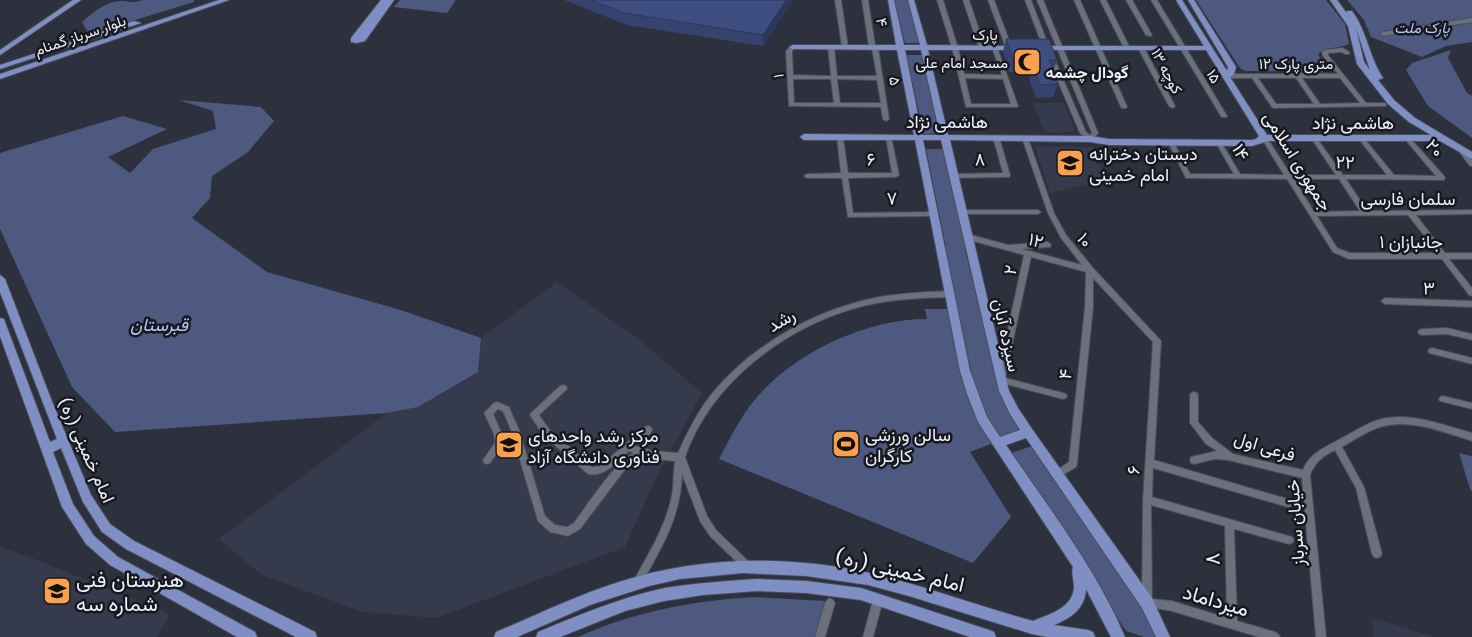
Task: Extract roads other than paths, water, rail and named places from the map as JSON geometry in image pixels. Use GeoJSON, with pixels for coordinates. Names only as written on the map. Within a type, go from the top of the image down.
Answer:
{"type":"FeatureCollection","features":[{"type":"Feature","properties":{"kind":"main road"},"geometry":{"type":"LineString","coordinates":[[0,54],[78,0]]}},
{"type":"Feature","properties":{"kind":"main road","name":"بلوار سرباز گمنام"},"geometry":{"type":"LineString","coordinates":[[0,77],[16,66],[206,0]]}},
{"type":"Feature","properties":{"kind":"main road","name":"بلوار سرباز گمنام"},"geometry":{"type":"LineString","coordinates":[[0,67],[16,66],[226,0]]}},
{"type":"Feature","properties":{"kind":"main road"},"geometry":{"type":"LineString","coordinates":[[385,0],[379,12],[391,0]]}},
{"type":"Feature","properties":{"kind":"main road"},"geometry":{"type":"LineString","coordinates":[[891,0],[972,394],[982,419],[1074,558],[1105,609],[1118,637]]}},
{"type":"Feature","properties":{"kind":"main road","name":"سیزده آبان"},"geometry":{"type":"LineString","coordinates":[[911,0],[924,48],[1001,380],[1014,411],[1147,603],[1163,637]]}},
{"type":"Feature","properties":{"kind":"main road","name":"جمهوری اسلامی"},"geometry":{"type":"LineString","coordinates":[[1180,0],[1265,139]]}},
{"type":"Feature","properties":{"kind":"main road"},"geometry":{"type":"LineString","coordinates":[[1191,0],[1232,67],[1230,74],[1226,76]]}},
{"type":"Feature","properties":{"kind":"main road"},"geometry":{"type":"LineString","coordinates":[[1333,0],[1352,26],[1360,62],[1400,111],[1472,156]]}},
{"type":"Feature","properties":{"kind":"main road"},"geometry":{"type":"LineString","coordinates":[[1340,0],[1360,27],[1369,63],[1399,101],[1419,118],[1472,150]]}},
{"type":"Feature","properties":{"kind":"main road","name":"پارک"},"geometry":{"type":"LineString","coordinates":[[793,47],[1208,48]]}},
{"type":"Feature","properties":{"kind":"main road"},"geometry":{"type":"LineString","coordinates":[[0,62],[16,66],[0,83]]}},
{"type":"Feature","properties":{"kind":"main road","name":"هاشمی نژاد"},"geometry":{"type":"LineString","coordinates":[[804,138],[1090,139],[1115,136],[1249,137],[1265,139],[1441,138]]}},
{"type":"Feature","properties":{"kind":"main road","name":"هاشمی نژاد"},"geometry":{"type":"LineString","coordinates":[[1090,139],[1109,142],[1219,143],[1252,143],[1265,139]]}},
{"type":"Feature","properties":{"kind":"main road","name":"امام خمینی (ره)"},"geometry":{"type":"LineString","coordinates":[[0,279],[86,498],[106,528],[130,545],[310,637]]}},
{"type":"Feature","properties":{"kind":"main road","name":"امام خمینی (ره)"},"geometry":{"type":"LineString","coordinates":[[0,322],[68,507],[90,540],[114,562],[250,637]]}},
{"type":"Feature","properties":{"kind":"main road"},"geometry":{"type":"LineString","coordinates":[[998,443],[1028,432]]}},
{"type":"Feature","properties":{"kind":"main road"},"geometry":{"type":"LineString","coordinates":[[46,450],[63,441]]}},
{"type":"Feature","properties":{"kind":"main road"},"geometry":{"type":"LineString","coordinates":[[1032,628],[1064,614],[1076,606],[1080,595],[1081,582],[1074,558]]}},
{"type":"Feature","properties":{"kind":"main road","name":"امام خمینی (ره)"},"geometry":{"type":"LineString","coordinates":[[500,637],[577,604],[637,583],[700,571],[749,568],[805,570],[867,579],[941,598],[1032,628],[1088,637]]}},
{"type":"Feature","properties":{"kind":"main road","name":"امام خمینی (ره)"},"geometry":{"type":"LineString","coordinates":[[543,637],[625,605],[664,595],[703,589],[757,585],[806,586],[861,594],[989,637]]}},
{"type":"Feature","properties":{"kind":"street"},"geometry":{"type":"LineString","coordinates":[[838,0],[846,47]]}},
{"type":"Feature","properties":{"kind":"street","name":"۴"},"geometry":{"type":"LineString","coordinates":[[864,0],[873,47]]}},
{"type":"Feature","properties":{"kind":"street"},"geometry":{"type":"LineString","coordinates":[[940,0],[955,48],[968,106],[1015,106],[994,48]]}},
{"type":"Feature","properties":{"kind":"street"},"geometry":{"type":"LineString","coordinates":[[966,0],[982,48]]}},
{"type":"Feature","properties":{"kind":"street"},"geometry":{"type":"LineString","coordinates":[[991,0],[1009,48]]}},
{"type":"Feature","properties":{"kind":"street"},"geometry":{"type":"LineString","coordinates":[[1028,0],[1082,133],[1090,139],[1094,133],[1040,0]]}},
{"type":"Feature","properties":{"kind":"street"},"geometry":{"type":"LineString","coordinates":[[1077,0],[1124,107]]}},
{"type":"Feature","properties":{"kind":"street"},"geometry":{"type":"LineString","coordinates":[[1103,0],[1126,48]]}},
{"type":"Feature","properties":{"kind":"street"},"geometry":{"type":"LineString","coordinates":[[1129,0],[1149,35]]}},
{"type":"Feature","properties":{"kind":"street","name":"۱۵"},"geometry":{"type":"LineString","coordinates":[[1154,0],[1224,116]]}},
{"type":"Feature","properties":{"kind":"street"},"geometry":{"type":"LineString","coordinates":[[1383,34],[1472,20]]}},
{"type":"Feature","properties":{"kind":"street","name":"۱"},"geometry":{"type":"LineString","coordinates":[[793,47],[789,51],[791,105],[837,105]]}},
{"type":"Feature","properties":{"kind":"street"},"geometry":{"type":"LineString","coordinates":[[831,47],[837,105],[884,105]]}},
{"type":"Feature","properties":{"kind":"street","name":"۵"},"geometry":{"type":"LineString","coordinates":[[873,47],[886,119]]}},
{"type":"Feature","properties":{"kind":"street","name":"کوچه ۱۳"},"geometry":{"type":"LineString","coordinates":[[1141,48],[1172,106]]}},
{"type":"Feature","properties":{"kind":"street","name":"۱۲ متری پارک"},"geometry":{"type":"LineString","coordinates":[[1342,76],[1325,55],[1325,52],[1343,50],[1347,53]]}},
{"type":"Feature","properties":{"kind":"street"},"geometry":{"type":"LineString","coordinates":[[1297,75],[1318,105]]}},
{"type":"Feature","properties":{"kind":"street"},"geometry":{"type":"LineString","coordinates":[[790,76],[880,78]]}},
{"type":"Feature","properties":{"kind":"street"},"geometry":{"type":"LineString","coordinates":[[961,76],[1005,77]]}},
{"type":"Feature","properties":{"kind":"street","name":"۱۲ متری پارک"},"geometry":{"type":"LineString","coordinates":[[1226,76],[1342,76]]}},
{"type":"Feature","properties":{"kind":"street"},"geometry":{"type":"LineString","coordinates":[[1254,76],[1274,106],[1384,105]]}},
{"type":"Feature","properties":{"kind":"street"},"geometry":{"type":"LineString","coordinates":[[1342,76],[1364,105]]}},
{"type":"Feature","properties":{"kind":"street"},"geometry":{"type":"LineString","coordinates":[[840,138],[846,176]]}},
{"type":"Feature","properties":{"kind":"street","name":"۶"},"geometry":{"type":"LineString","coordinates":[[807,176],[896,176],[889,138]]}},
{"type":"Feature","properties":{"kind":"street","name":"۸"},"geometry":{"type":"LineString","coordinates":[[954,176],[1007,175],[996,138]]}},
{"type":"Feature","properties":{"kind":"street","name":"۱۰"},"geometry":{"type":"LineString","coordinates":[[1025,138],[1051,213],[1063,236],[1090,270],[1157,341]]}},
{"type":"Feature","properties":{"kind":"street"},"geometry":{"type":"LineString","coordinates":[[1314,138],[1365,213]]}},
{"type":"Feature","properties":{"kind":"street"},"geometry":{"type":"LineString","coordinates":[[1361,138],[1393,178]]}},
{"type":"Feature","properties":{"kind":"street","name":"۲۰"},"geometry":{"type":"LineString","coordinates":[[1407,138],[1442,178]]}},
{"type":"Feature","properties":{"kind":"street","name":"جمهوری اسلامی"},"geometry":{"type":"LineString","coordinates":[[1265,139],[1336,250],[1349,256]]}},
{"type":"Feature","properties":{"kind":"street","name":"۲۲"},"geometry":{"type":"LineString","coordinates":[[1171,142],[1188,176],[1442,178]]}},
{"type":"Feature","properties":{"kind":"street","name":"۱۴"},"geometry":{"type":"LineString","coordinates":[[1219,143],[1238,176]]}},
{"type":"Feature","properties":{"kind":"street"},"geometry":{"type":"LineString","coordinates":[[1461,150],[1472,164]]}},
{"type":"Feature","properties":{"kind":"street","name":"۷"},"geometry":{"type":"LineString","coordinates":[[846,176],[850,215],[934,214]]}},
{"type":"Feature","properties":{"kind":"street"},"geometry":{"type":"LineString","coordinates":[[962,212],[1038,212]]}},
{"type":"Feature","properties":{"kind":"street","name":"سلمان فارسی"},"geometry":{"type":"LineString","coordinates":[[1314,214],[1472,212]]}},
{"type":"Feature","properties":{"kind":"street"},"geometry":{"type":"LineString","coordinates":[[1411,214],[1472,293]]}},
{"type":"Feature","properties":{"kind":"street","name":"۱۲"},"geometry":{"type":"LineString","coordinates":[[968,237],[1090,270]]}},
{"type":"Feature","properties":{"kind":"street","name":"۱۲"},"geometry":{"type":"LineString","coordinates":[[1003,247],[1048,245]]}},
{"type":"Feature","properties":{"kind":"street","name":"۲"},"geometry":{"type":"LineString","coordinates":[[1001,380],[1028,254]]}},
{"type":"Feature","properties":{"kind":"street","name":"جانبازان ۱"},"geometry":{"type":"LineString","coordinates":[[1349,256],[1472,256]]}},
{"type":"Feature","properties":{"kind":"street","name":"۴"},"geometry":{"type":"LineString","coordinates":[[1058,474],[1073,464],[1089,307],[1090,270]]}},
{"type":"Feature","properties":{"kind":"street","name":"رشد"},"geometry":{"type":"LineString","coordinates":[[680,457],[700,417],[731,378],[767,346],[808,322],[853,305],[900,296],[950,294]]}},
{"type":"Feature","properties":{"kind":"street","name":"۳"},"geometry":{"type":"LineString","coordinates":[[1385,302],[1472,304]]}},
{"type":"Feature","properties":{"kind":"street"},"geometry":{"type":"LineString","coordinates":[[1422,332],[1447,331],[1472,337]]}},
{"type":"Feature","properties":{"kind":"street","name":"۶"},"geometry":{"type":"LineString","coordinates":[[1147,603],[1147,500],[1157,341]]}},
{"type":"Feature","properties":{"kind":"street"},"geometry":{"type":"LineString","coordinates":[[1432,351],[1472,361]]}},
{"type":"Feature","properties":{"kind":"street"},"geometry":{"type":"LineString","coordinates":[[1001,380],[1063,396]]}},
{"type":"Feature","properties":{"kind":"street"},"geometry":{"type":"LineString","coordinates":[[563,388],[534,415],[546,432],[591,471],[602,469],[648,430]]}},
{"type":"Feature","properties":{"kind":"street","name":"فرعی اول"},"geometry":{"type":"LineString","coordinates":[[1194,395],[1194,423],[1209,441],[1231,457],[1306,475]]}},
{"type":"Feature","properties":{"kind":"street"},"geometry":{"type":"LineString","coordinates":[[1443,399],[1472,406]]}},
{"type":"Feature","properties":{"kind":"street"},"geometry":{"type":"LineString","coordinates":[[487,460],[499,444],[498,434],[488,413],[497,405],[506,409],[515,430],[541,518],[553,529],[568,532],[577,526],[623,465],[633,457],[680,457]]}},
{"type":"Feature","properties":{"kind":"street","name":"خیابان سرباز"},"geometry":{"type":"LineString","coordinates":[[1321,637],[1306,475],[1310,462],[1320,453],[1379,424],[1398,420],[1417,422],[1472,437]]}},
{"type":"Feature","properties":{"kind":"street"},"geometry":{"type":"LineString","coordinates":[[1337,446],[1360,487],[1376,554]]}},
{"type":"Feature","properties":{"kind":"street"},"geometry":{"type":"LineString","coordinates":[[629,447],[641,454],[650,456]]}},
{"type":"Feature","properties":{"kind":"street"},"geometry":{"type":"LineString","coordinates":[[1194,460],[1215,454],[1231,457]]}},
{"type":"Feature","properties":{"kind":"street"},"geometry":{"type":"LineString","coordinates":[[680,457],[703,518],[713,533],[749,568]]}},
{"type":"Feature","properties":{"kind":"street"},"geometry":{"type":"LineString","coordinates":[[637,583],[671,519],[676,496],[680,457]]}},
{"type":"Feature","properties":{"kind":"street"},"geometry":{"type":"LineString","coordinates":[[1150,464],[1288,503]]}},
{"type":"Feature","properties":{"kind":"street"},"geometry":{"type":"LineString","coordinates":[[1147,500],[1289,540]]}},
{"type":"Feature","properties":{"kind":"street","name":"۸"},"geometry":{"type":"LineString","coordinates":[[1229,523],[1232,623]]}},
{"type":"Feature","properties":{"kind":"street"},"geometry":{"type":"LineString","coordinates":[[868,637],[878,600]]}},
{"type":"Feature","properties":{"kind":"street"},"geometry":{"type":"LineString","coordinates":[[820,637],[830,603]]}},
{"type":"Feature","properties":{"kind":"street","name":"میرداماد"},"geometry":{"type":"LineString","coordinates":[[1147,603],[1172,606],[1275,637]]}},
{"type":"Feature","properties":{"kind":"place","name":"مسجد امام علی"},"geometry":{"type":"Point","coordinates":[1027,62]}},
{"type":"Feature","properties":{"kind":"place","name":"دبستان دخترانه امام خمینی"},"geometry":{"type":"Point","coordinates":[1070,163]}},
{"type":"Feature","properties":{"kind":"place","name":"سالن ورزشی کارگران"},"geometry":{"type":"Point","coordinates":[846,444]}},
{"type":"Feature","properties":{"kind":"place","name":"مرکز رشد واحدهای فناوری دانشگاه آزاد"},"geometry":{"type":"Point","coordinates":[509,445]}},
{"type":"Feature","properties":{"kind":"place","name":"هنرستان فنی شماره سه"},"geometry":{"type":"Point","coordinates":[57,591]}},
{"type":"Feature","properties":{"kind":"district","name":"گودال چشمه"},"geometry":{"type":"Point","coordinates":[1087,72]}},
{"type":"Feature","properties":{"kind":"park label","name":"پارک ملت"},"geometry":{"type":"Point","coordinates":[1422,27]}},
{"type":"Feature","properties":{"kind":"park label","name":"قبرستان"},"geometry":{"type":"Point","coordinates":[159,324]}}]}
